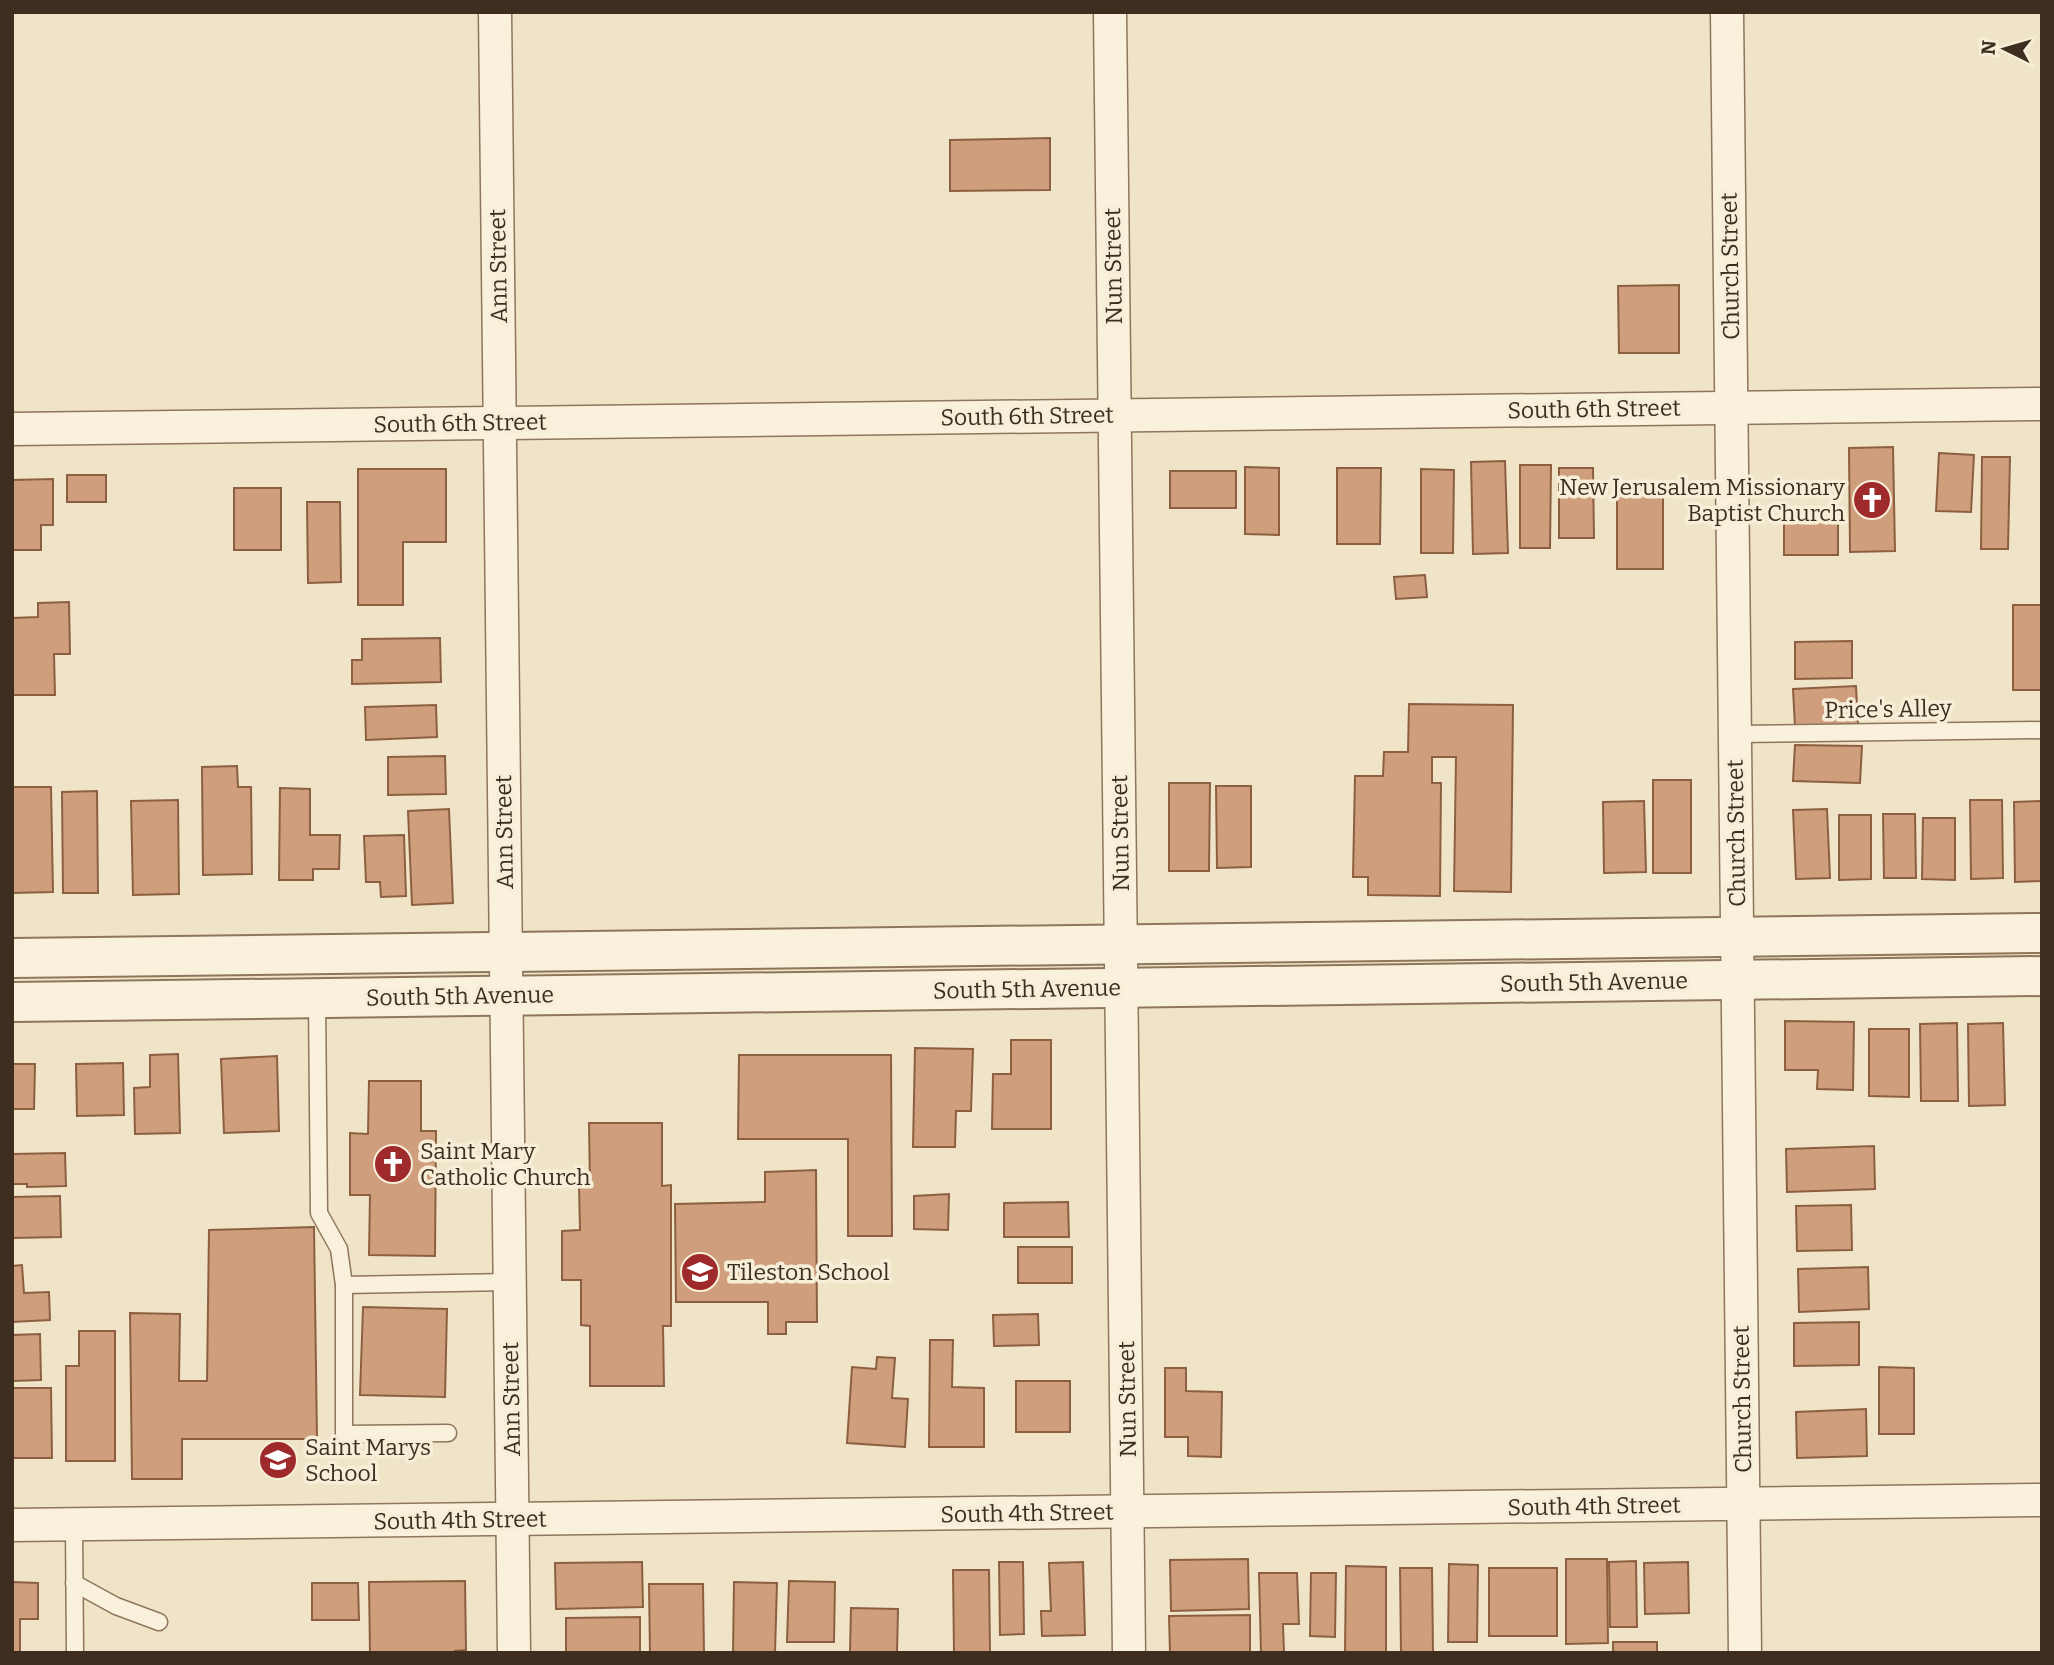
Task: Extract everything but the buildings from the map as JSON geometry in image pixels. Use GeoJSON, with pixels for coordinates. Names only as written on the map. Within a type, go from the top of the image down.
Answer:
{"type":"FeatureCollection","features":[{"type":"Feature","properties":{"kind":"street","name":"Ann Street"},"geometry":{"type":"LineString","coordinates":[[495,12],[514,1653]]}},
{"type":"Feature","properties":{"kind":"street","name":"Nun Street"},"geometry":{"type":"LineString","coordinates":[[1111,12],[1129,1653]]}},
{"type":"Feature","properties":{"kind":"street","name":"Church Street"},"geometry":{"type":"LineString","coordinates":[[1727,12],[1745,1653]]}},
{"type":"Feature","properties":{"kind":"street","name":"South 6th Street"},"geometry":{"type":"LineString","coordinates":[[12,429],[2042,404]]}},
{"type":"Feature","properties":{"kind":"street","name":"South 5th Avenue"},"geometry":{"type":"LineString","coordinates":[[12,958],[2042,933]]}},
{"type":"Feature","properties":{"kind":"street","name":"South 5th Avenue"},"geometry":{"type":"LineString","coordinates":[[12,1002],[2042,976]]}},
{"type":"Feature","properties":{"kind":"street","name":"South 4th Street"},"geometry":{"type":"LineString","coordinates":[[12,1525],[2042,1500]]}},
{"type":"Feature","properties":{"kind":"lane","name":"Price's Alley"},"geometry":{"type":"LineString","coordinates":[[1735,734],[2042,730]]}},
{"type":"Feature","properties":{"kind":"lane"},"geometry":{"type":"LineString","coordinates":[[317,998],[319,1213],[339,1249],[344,1286],[344,1434],[449,1433]]}},
{"type":"Feature","properties":{"kind":"lane"},"geometry":{"type":"LineString","coordinates":[[344,1286],[509,1282]]}},
{"type":"Feature","properties":{"kind":"lane"},"geometry":{"type":"LineString","coordinates":[[74,1525],[75,1653]]}},
{"type":"Feature","properties":{"kind":"lane"},"geometry":{"type":"LineString","coordinates":[[74,1583],[116,1606],[159,1622]]}},
{"type":"Feature","properties":{"kind":"place","name":"New Jerusalem Missionary Baptist Church"},"geometry":{"type":"Point","coordinates":[1872,500]}},
{"type":"Feature","properties":{"kind":"place","name":"Saint Mary Catholic Church"},"geometry":{"type":"Point","coordinates":[393,1164]}},
{"type":"Feature","properties":{"kind":"place","name":"Tileston School"},"geometry":{"type":"Point","coordinates":[700,1272]}},
{"type":"Feature","properties":{"kind":"place","name":"Saint Marys School"},"geometry":{"type":"Point","coordinates":[278,1460]}}]}
